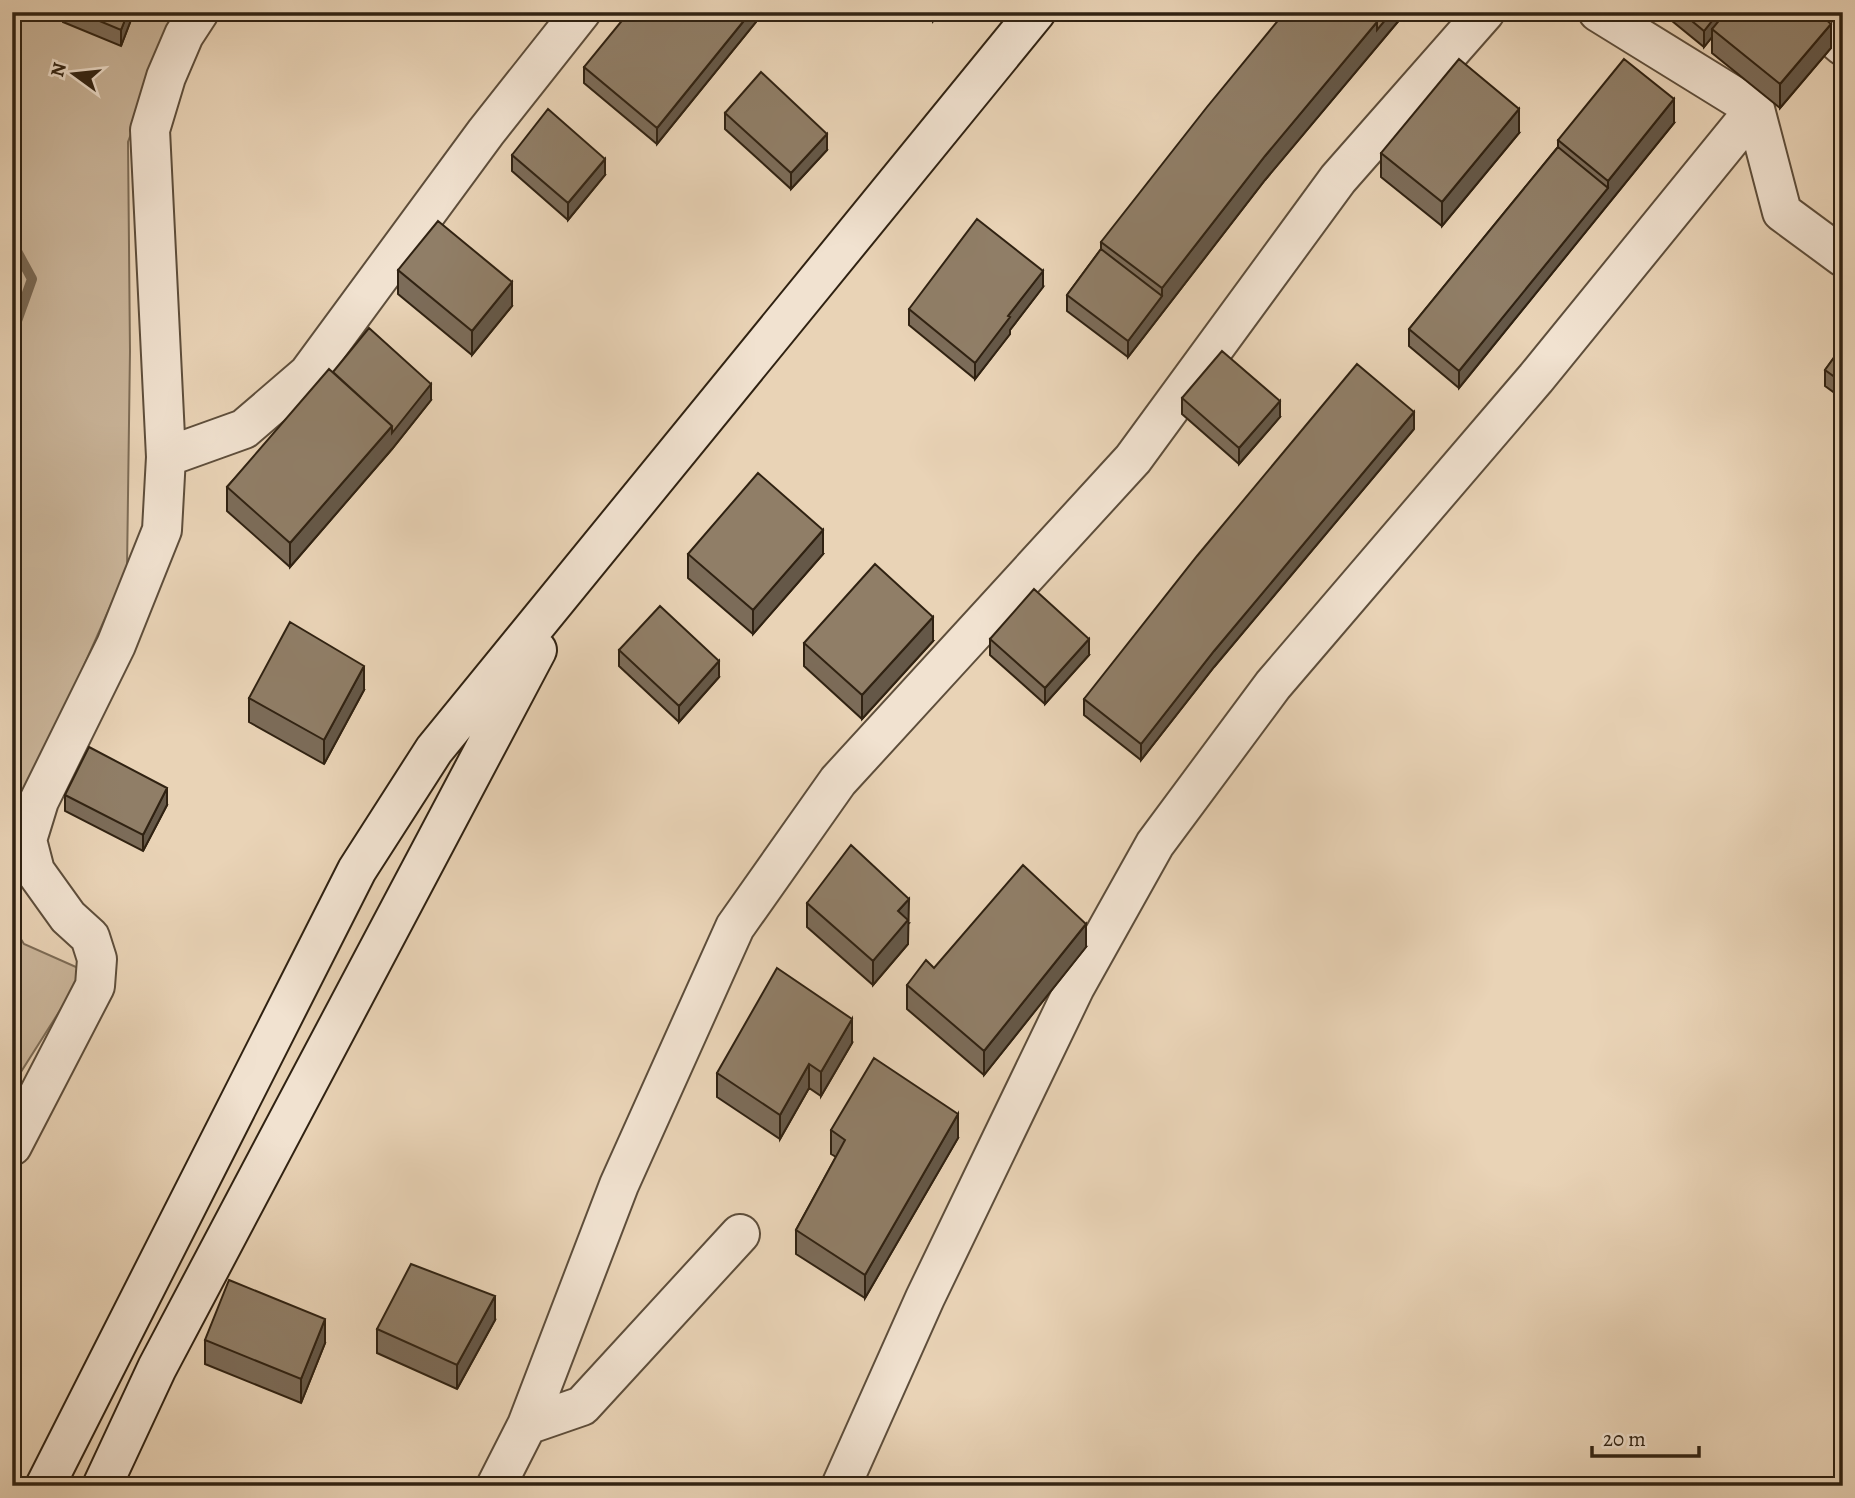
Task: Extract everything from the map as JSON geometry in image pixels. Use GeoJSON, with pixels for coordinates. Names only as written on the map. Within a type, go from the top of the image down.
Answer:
{"type":"FeatureCollection","features":[{"type":"Feature","properties":{"kind":"street"},"geometry":{"type":"LineString","coordinates":[[12,1146],[95,986],[97,959],[90,937],[68,917],[35,871],[27,840],[39,801],[116,645],[162,530],[166,457],[150,130],[166,77],[184,35],[199,12]]}},
{"type":"Feature","properties":{"kind":"street"},"geometry":{"type":"LineString","coordinates":[[166,457],[244,429],[308,374],[486,132],[581,12]]}},
{"type":"Feature","properties":{"kind":"street"},"geometry":{"type":"LineString","coordinates":[[45,1486],[356,870],[434,750],[1036,12]]}},
{"type":"Feature","properties":{"kind":"street"},"geometry":{"type":"LineString","coordinates":[[496,1486],[527,1425],[620,1185],[735,927],[838,781],[1133,459],[1338,179],[1485,12]]}},
{"type":"Feature","properties":{"kind":"street"},"geometry":{"type":"LineString","coordinates":[[1598,12],[1755,109],[1782,212],[1843,257]]}},
{"type":"Feature","properties":{"kind":"street"},"geometry":{"type":"LineString","coordinates":[[1803,12],[1843,46]]}},
{"type":"Feature","properties":{"kind":"street"},"geometry":{"type":"LineString","coordinates":[[841,1486],[943,1260],[1075,987],[1155,844],[1273,685],[1527,389],[1755,109]]}},
{"type":"Feature","properties":{"kind":"street"},"geometry":{"type":"LineString","coordinates":[[102,1486],[157,1368],[575,576]]}},
{"type":"Feature","properties":{"kind":"street"},"geometry":{"type":"LineString","coordinates":[[527,1425],[582,1406],[740,1234]]}},
{"type":"Feature","properties":{"kind":"shaded area"},"geometry":{"type":"Polygon","coordinates":[[[12,12],[179,12],[128,142],[130,351],[127,569],[40,764],[12,844],[12,12]]]}},
{"type":"Feature","properties":{"kind":"shaded area"},"geometry":{"type":"Polygon","coordinates":[[[12,925],[24,944],[85,971],[12,1086],[12,925]]]}},
{"type":"Feature","properties":{"kind":"building"},"geometry":{"type":"Polygon","coordinates":[[[78,12],[128,12],[121,30],[78,12]]]}},
{"type":"Feature","properties":{"kind":"building"},"geometry":{"type":"Polygon","coordinates":[[[629,12],[751,12],[657,128],[584,67],[629,12]]]}},
{"type":"Feature","properties":{"kind":"building"},"geometry":{"type":"Polygon","coordinates":[[[1285,12],[1366,12],[1377,22],[1265,156],[1162,288],[1101,242],[1285,12]]]}},
{"type":"Feature","properties":{"kind":"building"},"geometry":{"type":"Polygon","coordinates":[[[1366,12],[1392,12],[1377,30],[1377,22],[1366,12]]]}},
{"type":"Feature","properties":{"kind":"building"},"geometry":{"type":"Polygon","coordinates":[[[1681,12],[1719,12],[1704,31],[1681,12]]]}},
{"type":"Feature","properties":{"kind":"building"},"geometry":{"type":"Polygon","coordinates":[[[1726,12],[1817,12],[1831,24],[1780,84],[1712,29],[1726,12]]]}},
{"type":"Feature","properties":{"kind":"building"},"geometry":{"type":"Polygon","coordinates":[[[1459,59],[1519,109],[1442,202],[1381,153],[1459,59]]]}},
{"type":"Feature","properties":{"kind":"building"},"geometry":{"type":"Polygon","coordinates":[[[1624,59],[1674,99],[1608,181],[1558,140],[1624,59]]]}},
{"type":"Feature","properties":{"kind":"building"},"geometry":{"type":"Polygon","coordinates":[[[761,72],[827,134],[791,173],[725,113],[761,72]]]}},
{"type":"Feature","properties":{"kind":"building"},"geometry":{"type":"Polygon","coordinates":[[[548,109],[605,159],[568,203],[512,155],[548,109]]]}},
{"type":"Feature","properties":{"kind":"building"},"geometry":{"type":"Polygon","coordinates":[[[1558,147],[1608,188],[1459,371],[1409,329],[1558,147]]]}},
{"type":"Feature","properties":{"kind":"building"},"geometry":{"type":"Polygon","coordinates":[[[977,219],[1043,271],[975,363],[909,309],[977,219]]]}},
{"type":"Feature","properties":{"kind":"building"},"geometry":{"type":"Polygon","coordinates":[[[438,221],[512,282],[472,331],[398,270],[438,221]]]}},
{"type":"Feature","properties":{"kind":"building"},"geometry":{"type":"Polygon","coordinates":[[[1101,249],[1162,296],[1128,341],[1067,295],[1101,249]]]}},
{"type":"Feature","properties":{"kind":"building"},"geometry":{"type":"Polygon","coordinates":[[[369,328],[431,384],[392,433],[392,426],[333,372],[369,328]]]}},
{"type":"Feature","properties":{"kind":"building"},"geometry":{"type":"Polygon","coordinates":[[[1843,345],[1843,383],[1825,370],[1843,345]]]}},
{"type":"Feature","properties":{"kind":"building"},"geometry":{"type":"Polygon","coordinates":[[[1222,351],[1280,401],[1239,448],[1182,398],[1222,351]]]}},
{"type":"Feature","properties":{"kind":"building"},"geometry":{"type":"Polygon","coordinates":[[[1357,364],[1414,412],[1214,651],[1141,744],[1084,699],[1197,556],[1357,364]]]}},
{"type":"Feature","properties":{"kind":"building"},"geometry":{"type":"Polygon","coordinates":[[[329,369],[392,426],[290,543],[227,487],[329,369]]]}},
{"type":"Feature","properties":{"kind":"building"},"geometry":{"type":"Polygon","coordinates":[[[758,473],[823,530],[753,610],[688,554],[758,473]]]}},
{"type":"Feature","properties":{"kind":"building"},"geometry":{"type":"Polygon","coordinates":[[[875,564],[933,617],[862,695],[804,643],[875,564]]]}},
{"type":"Feature","properties":{"kind":"building"},"geometry":{"type":"Polygon","coordinates":[[[1034,589],[1089,639],[1045,688],[990,639],[1034,589]]]}},
{"type":"Feature","properties":{"kind":"building"},"geometry":{"type":"Polygon","coordinates":[[[660,606],[719,661],[679,706],[619,650],[660,606]]]}},
{"type":"Feature","properties":{"kind":"building"},"geometry":{"type":"Polygon","coordinates":[[[290,622],[364,666],[324,740],[249,698],[290,622]]]}},
{"type":"Feature","properties":{"kind":"building"},"geometry":{"type":"Polygon","coordinates":[[[89,747],[167,788],[143,835],[65,795],[89,747]]]}},
{"type":"Feature","properties":{"kind":"building"},"geometry":{"type":"Polygon","coordinates":[[[851,845],[909,899],[898,911],[908,920],[873,961],[807,903],[851,845]]]}},
{"type":"Feature","properties":{"kind":"building"},"geometry":{"type":"Polygon","coordinates":[[[1023,865],[1086,924],[984,1051],[907,985],[926,960],[934,968],[1023,865]]]}},
{"type":"Feature","properties":{"kind":"building"},"geometry":{"type":"Polygon","coordinates":[[[777,968],[852,1019],[821,1072],[809,1064],[780,1115],[717,1073],[777,968]]]}},
{"type":"Feature","properties":{"kind":"building"},"geometry":{"type":"Polygon","coordinates":[[[874,1058],[958,1114],[865,1275],[796,1230],[845,1140],[831,1130],[874,1058]]]}},
{"type":"Feature","properties":{"kind":"building"},"geometry":{"type":"Polygon","coordinates":[[[411,1264],[495,1296],[457,1365],[377,1329],[411,1264]]]}},
{"type":"Feature","properties":{"kind":"building"},"geometry":{"type":"Polygon","coordinates":[[[229,1280],[325,1319],[301,1379],[205,1340],[229,1280]]]}},
{"type":"Feature","properties":{"kind":"waterway"},"geometry":{"type":"LineString","coordinates":[[12,242],[32,279],[12,335]]}}]}
